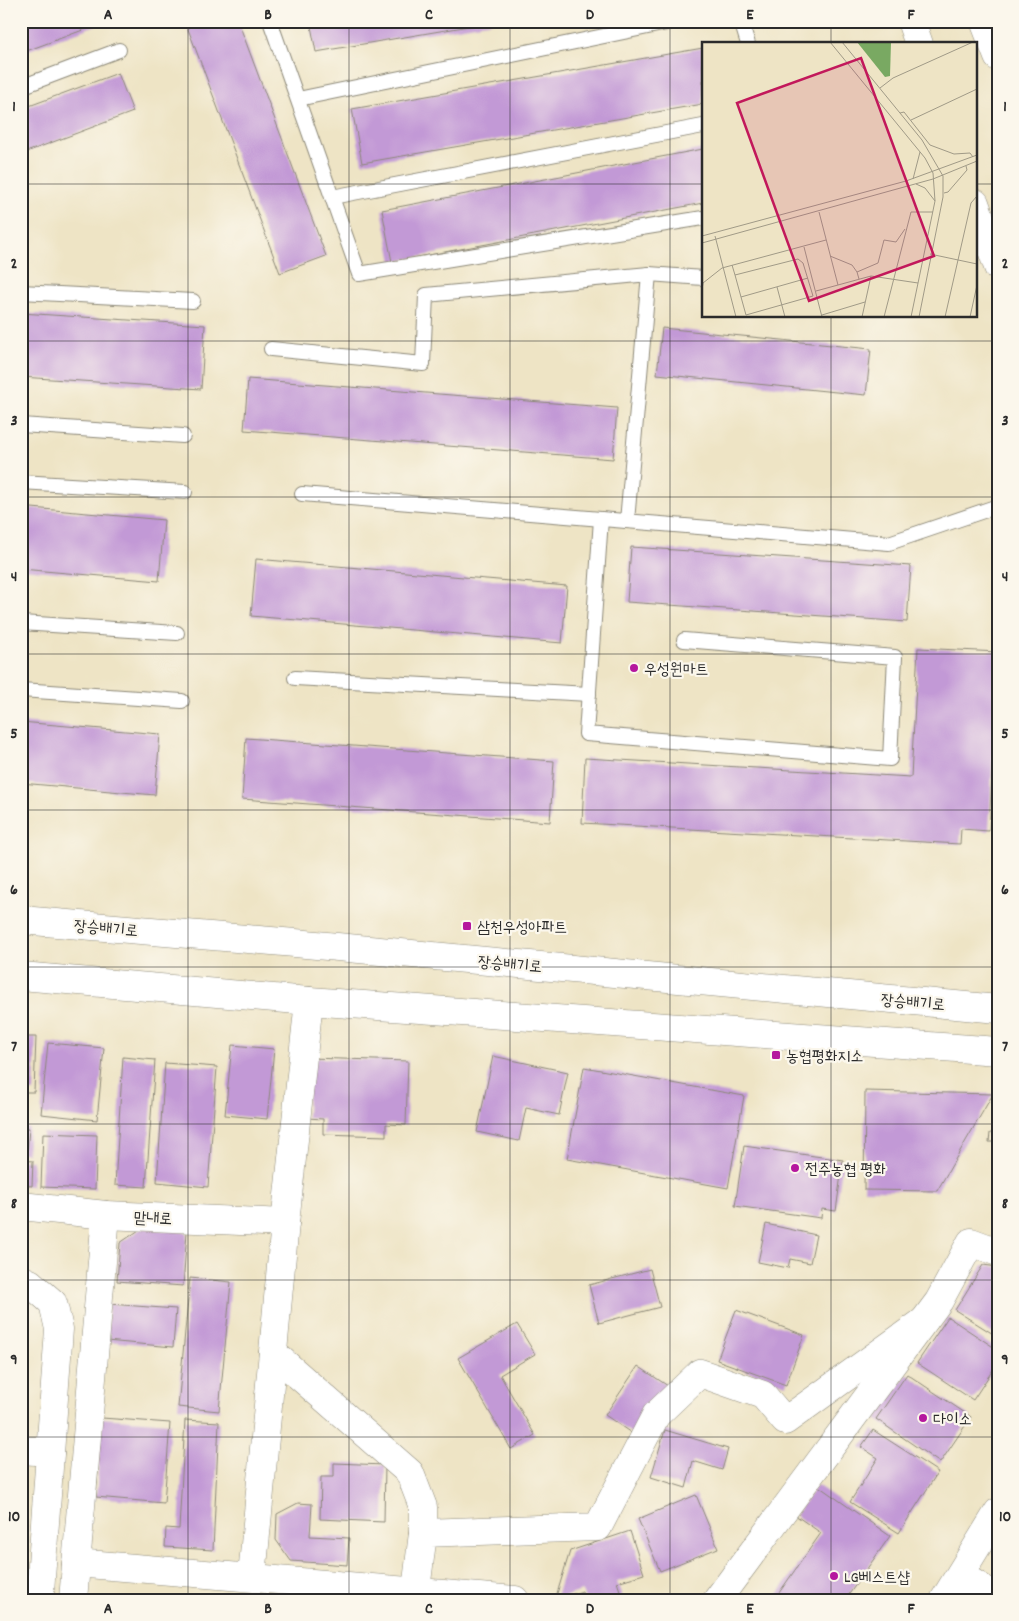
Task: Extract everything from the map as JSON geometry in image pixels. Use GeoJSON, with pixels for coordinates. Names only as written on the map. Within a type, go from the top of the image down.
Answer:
{"type":"FeatureCollection","features":[{"type":"Feature","properties":{"kind":"street"},"geometry":{"type":"LineString","coordinates":[[911,21],[918,42]]}},
{"type":"Feature","properties":{"kind":"street"},"geometry":{"type":"LineString","coordinates":[[984,21],[998,57]]}},
{"type":"Feature","properties":{"kind":"street"},"geometry":{"type":"LineString","coordinates":[[976,206],[998,267]]}},
{"type":"Feature","properties":{"kind":"street","name":"장승배기로"},"geometry":{"type":"LineString","coordinates":[[21,920],[295,943],[998,1009]]}},
{"type":"Feature","properties":{"kind":"street"},"geometry":{"type":"LineString","coordinates":[[21,976],[309,1001],[998,1051]]}},
{"type":"Feature","properties":{"kind":"street"},"geometry":{"type":"LineString","coordinates":[[252,1577],[285,1223],[309,1001]]}},
{"type":"Feature","properties":{"kind":"street","name":"맏내로"},"geometry":{"type":"LineString","coordinates":[[21,1206],[106,1214],[285,1223]]}},
{"type":"Feature","properties":{"kind":"street"},"geometry":{"type":"LineString","coordinates":[[73,1600],[106,1214]]}},
{"type":"Feature","properties":{"kind":"street"},"geometry":{"type":"LineString","coordinates":[[717,1600],[939,1301],[971,1242],[998,1252]]}},
{"type":"Feature","properties":{"kind":"street"},"geometry":{"type":"LineString","coordinates":[[21,1279],[30,1283],[53,1303],[59,1329],[40,1592],[21,1591]]}},
{"type":"Feature","properties":{"kind":"street"},"geometry":{"type":"LineString","coordinates":[[423,1533],[598,1527],[656,1415],[700,1373],[763,1395],[785,1421],[924,1321]]}},
{"type":"Feature","properties":{"kind":"street"},"geometry":{"type":"LineString","coordinates":[[273,1353],[410,1473],[423,1507],[423,1533],[416,1590]]}},
{"type":"Feature","properties":{"kind":"street"},"geometry":{"type":"LineString","coordinates":[[21,1450],[50,1452]]}},
{"type":"Feature","properties":{"kind":"street"},"geometry":{"type":"LineString","coordinates":[[944,1600],[998,1512]]}},
{"type":"Feature","properties":{"kind":"street"},"geometry":{"type":"LineString","coordinates":[[76,1563],[513,1599]]}},
{"type":"Feature","properties":{"kind":"street"},"geometry":{"type":"LineString","coordinates":[[960,1574],[998,1598]]}},
{"type":"Feature","properties":{"kind":"lane"},"geometry":{"type":"LineString","coordinates":[[270,21],[360,274],[702,218]]}},
{"type":"Feature","properties":{"kind":"lane"},"geometry":{"type":"LineString","coordinates":[[298,99],[677,21]]}},
{"type":"Feature","properties":{"kind":"lane"},"geometry":{"type":"LineString","coordinates":[[741,21],[747,42]]}},
{"type":"Feature","properties":{"kind":"lane"},"geometry":{"type":"LineString","coordinates":[[21,86],[119,50]]}},
{"type":"Feature","properties":{"kind":"lane"},"geometry":{"type":"LineString","coordinates":[[332,197],[702,126]]}},
{"type":"Feature","properties":{"kind":"lane"},"geometry":{"type":"LineString","coordinates":[[627,521],[649,274]]}},
{"type":"Feature","properties":{"kind":"lane"},"geometry":{"type":"LineString","coordinates":[[271,349],[422,364],[426,295],[649,274],[702,278]]}},
{"type":"Feature","properties":{"kind":"lane"},"geometry":{"type":"LineString","coordinates":[[21,292],[193,301]]}},
{"type":"Feature","properties":{"kind":"lane"},"geometry":{"type":"LineString","coordinates":[[21,425],[182,436]]}},
{"type":"Feature","properties":{"kind":"lane"},"geometry":{"type":"LineString","coordinates":[[21,482],[185,492]]}},
{"type":"Feature","properties":{"kind":"lane"},"geometry":{"type":"LineString","coordinates":[[302,494],[889,543],[998,506]]}},
{"type":"Feature","properties":{"kind":"lane"},"geometry":{"type":"LineString","coordinates":[[601,519],[586,734],[890,759],[895,657],[684,640]]}},
{"type":"Feature","properties":{"kind":"lane"},"geometry":{"type":"LineString","coordinates":[[21,623],[177,633]]}},
{"type":"Feature","properties":{"kind":"lane"},"geometry":{"type":"LineString","coordinates":[[295,678],[589,694]]}},
{"type":"Feature","properties":{"kind":"lane"},"geometry":{"type":"LineString","coordinates":[[21,690],[182,701]]}},
{"type":"Feature","properties":{"kind":"building"},"geometry":{"type":"Polygon","coordinates":[[[21,21],[107,21],[21,53],[21,21]]]}},
{"type":"Feature","properties":{"kind":"building"},"geometry":{"type":"Polygon","coordinates":[[[185,21],[238,21],[326,256],[280,273],[185,21]]]}},
{"type":"Feature","properties":{"kind":"building"},"geometry":{"type":"Polygon","coordinates":[[[310,21],[492,21],[493,22],[316,52],[310,21]]]}},
{"type":"Feature","properties":{"kind":"building"},"geometry":{"type":"Polygon","coordinates":[[[702,48],[702,104],[362,163],[352,109],[702,48]]]}},
{"type":"Feature","properties":{"kind":"building"},"geometry":{"type":"Polygon","coordinates":[[[118,73],[133,112],[21,154],[21,109],[118,73]]]}},
{"type":"Feature","properties":{"kind":"building"},"geometry":{"type":"Polygon","coordinates":[[[702,149],[702,203],[392,262],[382,210],[702,149]]]}},
{"type":"Feature","properties":{"kind":"building"},"geometry":{"type":"Polygon","coordinates":[[[21,313],[205,325],[201,389],[21,377],[21,313]]]}},
{"type":"Feature","properties":{"kind":"building"},"geometry":{"type":"Polygon","coordinates":[[[662,328],[871,349],[866,395],[657,374],[662,328]]]}},
{"type":"Feature","properties":{"kind":"building"},"geometry":{"type":"Polygon","coordinates":[[[248,379],[617,408],[613,459],[244,430],[248,379]]]}},
{"type":"Feature","properties":{"kind":"building"},"geometry":{"type":"Polygon","coordinates":[[[21,507],[164,520],[159,581],[21,569],[21,507]]]}},
{"type":"Feature","properties":{"kind":"building"},"geometry":{"type":"Polygon","coordinates":[[[631,547],[911,566],[907,622],[627,602],[631,547]]]}},
{"type":"Feature","properties":{"kind":"building"},"geometry":{"type":"Polygon","coordinates":[[[256,559],[567,586],[562,643],[251,616],[256,559]]]}},
{"type":"Feature","properties":{"kind":"building"},"geometry":{"type":"Polygon","coordinates":[[[918,648],[998,652],[989,831],[961,829],[960,844],[582,823],[585,758],[911,777],[918,648]]]}},
{"type":"Feature","properties":{"kind":"building"},"geometry":{"type":"Polygon","coordinates":[[[21,722],[160,734],[155,795],[21,783],[21,722]]]}},
{"type":"Feature","properties":{"kind":"building"},"geometry":{"type":"Polygon","coordinates":[[[246,738],[554,761],[550,822],[242,799],[246,738]]]}},
{"type":"Feature","properties":{"kind":"building"},"geometry":{"type":"Polygon","coordinates":[[[21,1037],[36,1037],[34,1092],[21,1092],[21,1037]]]}},
{"type":"Feature","properties":{"kind":"building"},"geometry":{"type":"Polygon","coordinates":[[[48,1043],[104,1048],[97,1120],[41,1114],[48,1043]]]}},
{"type":"Feature","properties":{"kind":"building"},"geometry":{"type":"Polygon","coordinates":[[[232,1045],[274,1049],[267,1119],[225,1115],[232,1045]]]}},
{"type":"Feature","properties":{"kind":"building"},"geometry":{"type":"Polygon","coordinates":[[[493,1056],[568,1072],[559,1115],[526,1108],[519,1141],[477,1132],[493,1056]]]}},
{"type":"Feature","properties":{"kind":"building"},"geometry":{"type":"Polygon","coordinates":[[[123,1057],[155,1060],[146,1187],[115,1185],[123,1057]]]}},
{"type":"Feature","properties":{"kind":"building"},"geometry":{"type":"Polygon","coordinates":[[[309,1058],[408,1061],[406,1125],[386,1124],[386,1136],[323,1134],[323,1119],[307,1118],[309,1058]]]}},
{"type":"Feature","properties":{"kind":"building"},"geometry":{"type":"Polygon","coordinates":[[[165,1063],[217,1067],[208,1187],[157,1182],[165,1063]]]}},
{"type":"Feature","properties":{"kind":"building"},"geometry":{"type":"Polygon","coordinates":[[[584,1067],[744,1096],[728,1188],[567,1159],[584,1067]]]}},
{"type":"Feature","properties":{"kind":"building"},"geometry":{"type":"Polygon","coordinates":[[[865,1091],[993,1094],[937,1191],[864,1190],[865,1091]]]}},
{"type":"Feature","properties":{"kind":"building"},"geometry":{"type":"Polygon","coordinates":[[[21,1127],[29,1128],[27,1153],[21,1153],[21,1127]]]}},
{"type":"Feature","properties":{"kind":"building"},"geometry":{"type":"Polygon","coordinates":[[[43,1133],[97,1135],[95,1189],[41,1187],[43,1133]]]}},
{"type":"Feature","properties":{"kind":"building"},"geometry":{"type":"Polygon","coordinates":[[[990,1133],[998,1133],[998,1142],[989,1142],[990,1133]]]}},
{"type":"Feature","properties":{"kind":"building"},"geometry":{"type":"Polygon","coordinates":[[[744,1146],[843,1160],[836,1211],[822,1209],[821,1218],[735,1206],[744,1146]]]}},
{"type":"Feature","properties":{"kind":"building"},"geometry":{"type":"Polygon","coordinates":[[[21,1160],[33,1161],[32,1186],[21,1185],[21,1160]]]}},
{"type":"Feature","properties":{"kind":"building"},"geometry":{"type":"Polygon","coordinates":[[[766,1224],[816,1235],[810,1263],[790,1259],[788,1268],[758,1262],[766,1224]]]}},
{"type":"Feature","properties":{"kind":"building"},"geometry":{"type":"Polygon","coordinates":[[[142,1228],[187,1232],[183,1286],[117,1281],[120,1243],[142,1228]]]}},
{"type":"Feature","properties":{"kind":"building"},"geometry":{"type":"Polygon","coordinates":[[[983,1265],[998,1267],[998,1337],[955,1310],[983,1265]]]}},
{"type":"Feature","properties":{"kind":"building"},"geometry":{"type":"Polygon","coordinates":[[[650,1269],[660,1307],[599,1323],[589,1285],[650,1269]]]}},
{"type":"Feature","properties":{"kind":"building"},"geometry":{"type":"Polygon","coordinates":[[[190,1278],[231,1282],[219,1411],[178,1407],[190,1278]]]}},
{"type":"Feature","properties":{"kind":"building"},"geometry":{"type":"Polygon","coordinates":[[[109,1304],[176,1309],[173,1347],[106,1341],[109,1304]]]}},
{"type":"Feature","properties":{"kind":"building"},"geometry":{"type":"Polygon","coordinates":[[[736,1310],[804,1335],[786,1385],[717,1360],[736,1310]]]}},
{"type":"Feature","properties":{"kind":"building"},"geometry":{"type":"Polygon","coordinates":[[[948,1317],[998,1350],[998,1362],[973,1400],[917,1363],[948,1317]]]}},
{"type":"Feature","properties":{"kind":"building"},"geometry":{"type":"Polygon","coordinates":[[[517,1324],[535,1354],[500,1375],[535,1435],[511,1449],[458,1358],[517,1324]]]}},
{"type":"Feature","properties":{"kind":"building"},"geometry":{"type":"Polygon","coordinates":[[[638,1366],[668,1386],[634,1435],[605,1415],[638,1366]]]}},
{"type":"Feature","properties":{"kind":"building","name":"다이소"},"geometry":{"type":"Polygon","coordinates":[[[907,1374],[971,1417],[940,1463],[876,1419],[907,1374]]]}},
{"type":"Feature","properties":{"kind":"building"},"geometry":{"type":"Polygon","coordinates":[[[102,1418],[170,1423],[164,1503],[96,1497],[102,1418]]]}},
{"type":"Feature","properties":{"kind":"building"},"geometry":{"type":"Polygon","coordinates":[[[185,1420],[219,1422],[213,1550],[165,1547],[166,1528],[179,1529],[185,1420]]]}},
{"type":"Feature","properties":{"kind":"building"},"geometry":{"type":"Polygon","coordinates":[[[665,1430],[728,1449],[722,1470],[693,1461],[686,1488],[651,1477],[665,1430]]]}},
{"type":"Feature","properties":{"kind":"building"},"geometry":{"type":"Polygon","coordinates":[[[873,1430],[938,1472],[899,1533],[850,1502],[878,1458],[861,1447],[873,1430]]]}},
{"type":"Feature","properties":{"kind":"building"},"geometry":{"type":"Polygon","coordinates":[[[334,1463],[385,1465],[384,1522],[320,1519],[321,1477],[334,1477],[334,1463]]]}},
{"type":"Feature","properties":{"kind":"building"},"geometry":{"type":"Polygon","coordinates":[[[817,1485],[890,1536],[845,1600],[774,1600],[821,1533],[795,1515],[817,1485]]]}},
{"type":"Feature","properties":{"kind":"building"},"geometry":{"type":"Polygon","coordinates":[[[696,1495],[718,1548],[660,1571],[638,1519],[696,1495]]]}},
{"type":"Feature","properties":{"kind":"building"},"geometry":{"type":"Polygon","coordinates":[[[298,1503],[312,1504],[310,1536],[349,1538],[347,1565],[291,1561],[276,1540],[277,1514],[298,1503]]]}},
{"type":"Feature","properties":{"kind":"building"},"geometry":{"type":"Polygon","coordinates":[[[630,1531],[644,1574],[617,1582],[623,1599],[585,1600],[582,1591],[555,1600],[570,1551],[630,1531]]]}},
{"type":"Feature","properties":{"kind":"place","name":"우성원마트"},"geometry":{"type":"Point","coordinates":[634,668]}},
{"type":"Feature","properties":{"kind":"place","name":"삼천우성아파트"},"geometry":{"type":"Point","coordinates":[467,926]}},
{"type":"Feature","properties":{"kind":"place","name":"농협평화지소"},"geometry":{"type":"Point","coordinates":[776,1055]}},
{"type":"Feature","properties":{"kind":"place","name":"전주농협 평화"},"geometry":{"type":"Point","coordinates":[795,1168]}},
{"type":"Feature","properties":{"kind":"place","name":"다이소"},"geometry":{"type":"Point","coordinates":[923,1418]}},
{"type":"Feature","properties":{"kind":"place","name":"LG베스트샵"},"geometry":{"type":"Point","coordinates":[834,1576]}}]}
